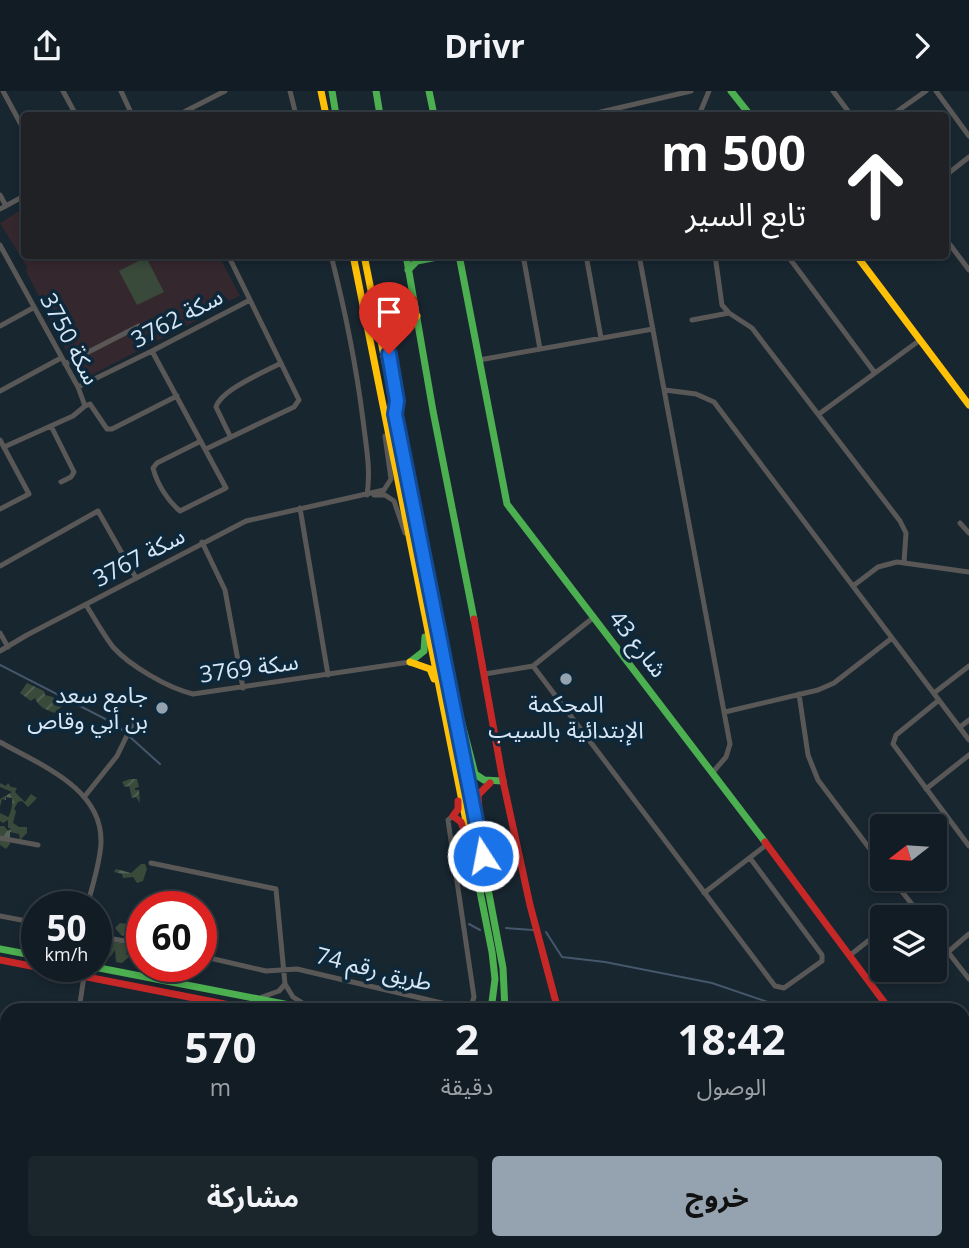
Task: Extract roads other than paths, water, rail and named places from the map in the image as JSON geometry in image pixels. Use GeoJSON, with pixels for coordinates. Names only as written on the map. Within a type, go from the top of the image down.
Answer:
{"type":"FeatureCollection","features":[{"type":"Feature","properties":{"kind":"main road"},"geometry":{"type":"LineString","coordinates":[[321,91],[325,112]]}},
{"type":"Feature","properties":{"kind":"main road"},"geometry":{"type":"LineString","coordinates":[[332,91],[336,112]]}},
{"type":"Feature","properties":{"kind":"main road"},"geometry":{"type":"LineString","coordinates":[[376,91],[380,112]]}},
{"type":"Feature","properties":{"kind":"main road"},"geometry":{"type":"LineString","coordinates":[[429,91],[433,112]]}},
{"type":"Feature","properties":{"kind":"main road"},"geometry":{"type":"LineString","coordinates":[[731,91],[748,112]]}},
{"type":"Feature","properties":{"kind":"main road"},"geometry":{"type":"LineString","coordinates":[[355,259],[473,857],[495,979],[492,1003]]}},
{"type":"Feature","properties":{"kind":"main road"},"geometry":{"type":"LineString","coordinates":[[365,259],[487,877],[503,968],[505,1003]]}},
{"type":"Feature","properties":{"kind":"main road"},"geometry":{"type":"LineString","coordinates":[[407,259],[503,781],[530,905],[556,1003]]}},
{"type":"Feature","properties":{"kind":"main road"},"geometry":{"type":"LineString","coordinates":[[413,259],[417,261]]}},
{"type":"Feature","properties":{"kind":"main road"},"geometry":{"type":"LineString","coordinates":[[408,269],[417,261],[427,259]]}},
{"type":"Feature","properties":{"kind":"main road","name":"شارع 43"},"geometry":{"type":"LineString","coordinates":[[460,259],[507,504],[713,772],[885,1003]]}},
{"type":"Feature","properties":{"kind":"main road"},"geometry":{"type":"LineString","coordinates":[[859,259],[969,405]]}},
{"type":"Feature","properties":{"kind":"main road"},"geometry":{"type":"LineString","coordinates":[[395,414],[397,401],[385,328],[389,317],[414,300]]}},
{"type":"Feature","properties":{"kind":"main road"},"geometry":{"type":"LineString","coordinates":[[401,309],[417,316]]}},
{"type":"Feature","properties":{"kind":"main road"},"geometry":{"type":"LineString","coordinates":[[410,662],[420,656],[426,643],[422,595]]}},
{"type":"Feature","properties":{"kind":"main road"},"geometry":{"type":"LineString","coordinates":[[410,662],[430,669],[449,739],[458,803],[458,809],[453,816],[461,822],[473,857]]}},
{"type":"Feature","properties":{"kind":"main road"},"geometry":{"type":"LineString","coordinates":[[450,694],[458,706],[474,771],[479,778],[490,783],[503,781]]}},
{"type":"Feature","properties":{"kind":"main road"},"geometry":{"type":"LineString","coordinates":[[487,877],[488,860],[478,799],[480,792],[490,783]]}},
{"type":"Feature","properties":{"kind":"main road"},"geometry":{"type":"LineString","coordinates":[[0,949],[21,953]]}},
{"type":"Feature","properties":{"kind":"main road"},"geometry":{"type":"LineString","coordinates":[[0,960],[21,964]]}},
{"type":"Feature","properties":{"kind":"main road"},"geometry":{"type":"LineString","coordinates":[[112,982],[220,1003]]}},
{"type":"Feature","properties":{"kind":"main road"},"geometry":{"type":"LineString","coordinates":[[170,982],[278,1003]]}},
{"type":"Feature","properties":{"kind":"street"},"geometry":{"type":"LineString","coordinates":[[3,91],[21,124]]}},
{"type":"Feature","properties":{"kind":"street"},"geometry":{"type":"LineString","coordinates":[[63,91],[74,112]]}},
{"type":"Feature","properties":{"kind":"street"},"geometry":{"type":"LineString","coordinates":[[121,91],[131,112]]}},
{"type":"Feature","properties":{"kind":"street"},"geometry":{"type":"LineString","coordinates":[[184,112],[225,91]]}},
{"type":"Feature","properties":{"kind":"street"},"geometry":{"type":"LineString","coordinates":[[290,91],[295,112]]}},
{"type":"Feature","properties":{"kind":"street"},"geometry":{"type":"LineString","coordinates":[[616,112],[691,91]]}},
{"type":"Feature","properties":{"kind":"street"},"geometry":{"type":"LineString","coordinates":[[700,112],[709,91]]}},
{"type":"Feature","properties":{"kind":"street"},"geometry":{"type":"LineString","coordinates":[[833,91],[849,112]]}},
{"type":"Feature","properties":{"kind":"street"},"geometry":{"type":"LineString","coordinates":[[896,112],[926,91]]}},
{"type":"Feature","properties":{"kind":"street"},"geometry":{"type":"LineString","coordinates":[[936,91],[969,136]]}},
{"type":"Feature","properties":{"kind":"street"},"geometry":{"type":"LineString","coordinates":[[949,173],[969,157]]}},
{"type":"Feature","properties":{"kind":"street"},"geometry":{"type":"LineString","coordinates":[[0,195],[3,208],[21,198]]}},
{"type":"Feature","properties":{"kind":"street"},"geometry":{"type":"LineString","coordinates":[[949,244],[969,269]]}},
{"type":"Feature","properties":{"kind":"street","name":"سكة 3750"},"geometry":{"type":"LineString","coordinates":[[0,245],[78,387],[85,406],[78,413],[4,447]]}},
{"type":"Feature","properties":{"kind":"street"},"geometry":{"type":"LineString","coordinates":[[961,260],[969,254]]}},
{"type":"Feature","properties":{"kind":"street","name":"سكة 3762"},"geometry":{"type":"LineString","coordinates":[[78,387],[250,300],[232,259]]}},
{"type":"Feature","properties":{"kind":"street"},"geometry":{"type":"LineString","coordinates":[[332,259],[361,402],[369,459],[367,495]]}},
{"type":"Feature","properties":{"kind":"street"},"geometry":{"type":"LineString","coordinates":[[524,259],[540,349]]}},
{"type":"Feature","properties":{"kind":"street"},"geometry":{"type":"LineString","coordinates":[[587,259],[601,338]]}},
{"type":"Feature","properties":{"kind":"street"},"geometry":{"type":"LineString","coordinates":[[640,259],[725,712],[729,752],[713,772]]}},
{"type":"Feature","properties":{"kind":"street"},"geometry":{"type":"LineString","coordinates":[[716,259],[722,305],[752,328],[900,521],[906,533],[904,562]]}},
{"type":"Feature","properties":{"kind":"street"},"geometry":{"type":"LineString","coordinates":[[790,259],[875,373]]}},
{"type":"Feature","properties":{"kind":"street"},"geometry":{"type":"LineString","coordinates":[[0,268],[9,263]]}},
{"type":"Feature","properties":{"kind":"street"},"geometry":{"type":"LineString","coordinates":[[206,449],[297,404],[299,400],[250,300]]}},
{"type":"Feature","properties":{"kind":"street"},"geometry":{"type":"LineString","coordinates":[[0,326],[33,309]]}},
{"type":"Feature","properties":{"kind":"street"},"geometry":{"type":"LineString","coordinates":[[692,320],[729,313]]}},
{"type":"Feature","properties":{"kind":"street"},"geometry":{"type":"LineString","coordinates":[[0,391],[139,326]]}},
{"type":"Feature","properties":{"kind":"street"},"geometry":{"type":"LineString","coordinates":[[479,361],[653,329]]}},
{"type":"Feature","properties":{"kind":"street"},"geometry":{"type":"LineString","coordinates":[[819,414],[920,340]]}},
{"type":"Feature","properties":{"kind":"street"},"geometry":{"type":"LineString","coordinates":[[152,351],[206,449],[226,488],[180,511],[172,504],[153,468],[157,463],[201,441]]}},
{"type":"Feature","properties":{"kind":"street"},"geometry":{"type":"LineString","coordinates":[[230,436],[216,407],[218,401],[232,390],[281,363]]}},
{"type":"Feature","properties":{"kind":"street"},"geometry":{"type":"LineString","coordinates":[[665,390],[696,394],[714,402],[969,740]]}},
{"type":"Feature","properties":{"kind":"street"},"geometry":{"type":"LineString","coordinates":[[85,406],[90,404],[107,429],[112,429],[177,396]]}},
{"type":"Feature","properties":{"kind":"street"},"geometry":{"type":"LineString","coordinates":[[367,495],[384,489],[391,479],[385,435],[386,419]]}},
{"type":"Feature","properties":{"kind":"street"},"geometry":{"type":"LineString","coordinates":[[51,426],[74,472],[71,477],[61,482]]}},
{"type":"Feature","properties":{"kind":"street"},"geometry":{"type":"LineString","coordinates":[[0,440],[29,494],[0,509]]}},
{"type":"Feature","properties":{"kind":"street"},"geometry":{"type":"LineString","coordinates":[[367,495],[385,495],[396,504],[413,552]]}},
{"type":"Feature","properties":{"kind":"street","name":"سكة 3767"},"geometry":{"type":"LineString","coordinates":[[0,651],[246,521],[367,495]]}},
{"type":"Feature","properties":{"kind":"street"},"geometry":{"type":"LineString","coordinates":[[300,508],[328,675]]}},
{"type":"Feature","properties":{"kind":"street"},"geometry":{"type":"LineString","coordinates":[[0,566],[97,511],[136,578]]}},
{"type":"Feature","properties":{"kind":"street"},"geometry":{"type":"LineString","coordinates":[[960,523],[969,533]]}},
{"type":"Feature","properties":{"kind":"street"},"geometry":{"type":"LineString","coordinates":[[202,543],[225,590],[243,688]]}},
{"type":"Feature","properties":{"kind":"street"},"geometry":{"type":"LineString","coordinates":[[853,586],[878,567],[904,562],[969,570]]}},
{"type":"Feature","properties":{"kind":"street","name":"سكة 3769"},"geometry":{"type":"LineString","coordinates":[[86,605],[110,642],[126,659],[173,688],[193,694],[410,662]]}},
{"type":"Feature","properties":{"kind":"street"},"geometry":{"type":"LineString","coordinates":[[485,674],[533,666],[594,617]]}},
{"type":"Feature","properties":{"kind":"street"},"geometry":{"type":"LineString","coordinates":[[0,633],[8,647]]}},
{"type":"Feature","properties":{"kind":"street"},"geometry":{"type":"LineString","coordinates":[[725,712],[818,690],[834,683],[892,638]]}},
{"type":"Feature","properties":{"kind":"street"},"geometry":{"type":"LineString","coordinates":[[533,666],[778,988],[785,988],[822,961],[822,955],[750,858]]}},
{"type":"Feature","properties":{"kind":"street"},"geometry":{"type":"LineString","coordinates":[[934,693],[969,666]]}},
{"type":"Feature","properties":{"kind":"street"},"geometry":{"type":"LineString","coordinates":[[799,694],[808,754],[818,780],[870,849]]}},
{"type":"Feature","properties":{"kind":"street"},"geometry":{"type":"LineString","coordinates":[[939,700],[893,739],[894,746],[968,844]]}},
{"type":"Feature","properties":{"kind":"street"},"geometry":{"type":"LineString","coordinates":[[960,727],[969,720]]}},
{"type":"Feature","properties":{"kind":"street"},"geometry":{"type":"LineString","coordinates":[[85,796],[114,760],[133,723]]}},
{"type":"Feature","properties":{"kind":"street"},"geometry":{"type":"LineString","coordinates":[[0,742],[59,776],[91,803],[100,824],[101,841],[90,891]]}},
{"type":"Feature","properties":{"kind":"street"},"geometry":{"type":"LineString","coordinates":[[926,789],[969,755]]}},
{"type":"Feature","properties":{"kind":"street","name":"طريق رقم 74"},"geometry":{"type":"LineString","coordinates":[[453,816],[448,820],[474,997],[472,1003]]}},
{"type":"Feature","properties":{"kind":"street"},"geometry":{"type":"LineString","coordinates":[[0,838],[38,845]]}},
{"type":"Feature","properties":{"kind":"street"},"geometry":{"type":"LineString","coordinates":[[704,893],[766,845]]}},
{"type":"Feature","properties":{"kind":"street"},"geometry":{"type":"LineString","coordinates":[[151,863],[276,889],[284,968]]}},
{"type":"Feature","properties":{"kind":"street"},"geometry":{"type":"LineString","coordinates":[[902,891],[913,905]]}},
{"type":"Feature","properties":{"kind":"street"},"geometry":{"type":"LineString","coordinates":[[0,916],[21,920]]}},
{"type":"Feature","properties":{"kind":"street"},"geometry":{"type":"LineString","coordinates":[[969,934],[948,952],[969,979]]}},
{"type":"Feature","properties":{"kind":"street"},"geometry":{"type":"LineString","coordinates":[[849,956],[870,939]]}},
{"type":"Feature","properties":{"kind":"street","name":"طريق رقم 74"},"geometry":{"type":"LineString","coordinates":[[217,960],[266,971],[297,969],[442,1003]]}},
{"type":"Feature","properties":{"kind":"street","name":"طريق رقم 74"},"geometry":{"type":"LineString","coordinates":[[284,968],[285,984],[302,1003]]}},
{"type":"Feature","properties":{"kind":"street"},"geometry":{"type":"LineString","coordinates":[[80,1003],[83,982]]}},
{"type":"Feature","properties":{"kind":"street","name":"طريق رقم 74"},"geometry":{"type":"LineString","coordinates":[[257,999],[279,991],[285,984]]}},
{"type":"Feature","properties":{"kind":"waterway"},"geometry":{"type":"LineString","coordinates":[[0,665],[122,730]]}},
{"type":"Feature","properties":{"kind":"waterway"},"geometry":{"type":"LineString","coordinates":[[130,737],[160,764]]}},
{"type":"Feature","properties":{"kind":"waterway"},"geometry":{"type":"LineString","coordinates":[[469,924],[480,930]]}},
{"type":"Feature","properties":{"kind":"waterway"},"geometry":{"type":"LineString","coordinates":[[506,928],[533,930]]}},
{"type":"Feature","properties":{"kind":"waterway"},"geometry":{"type":"LineString","coordinates":[[546,932],[562,957],[605,962],[712,983],[771,1003]]}},
{"type":"Feature","properties":{"kind":"place","name":"المحكمة الإبتدائية بالسيب"},"geometry":{"type":"Point","coordinates":[566,679]}},
{"type":"Feature","properties":{"kind":"place","name":"جامع سعد بن أبي وقاص"},"geometry":{"type":"Point","coordinates":[162,708]}}]}
